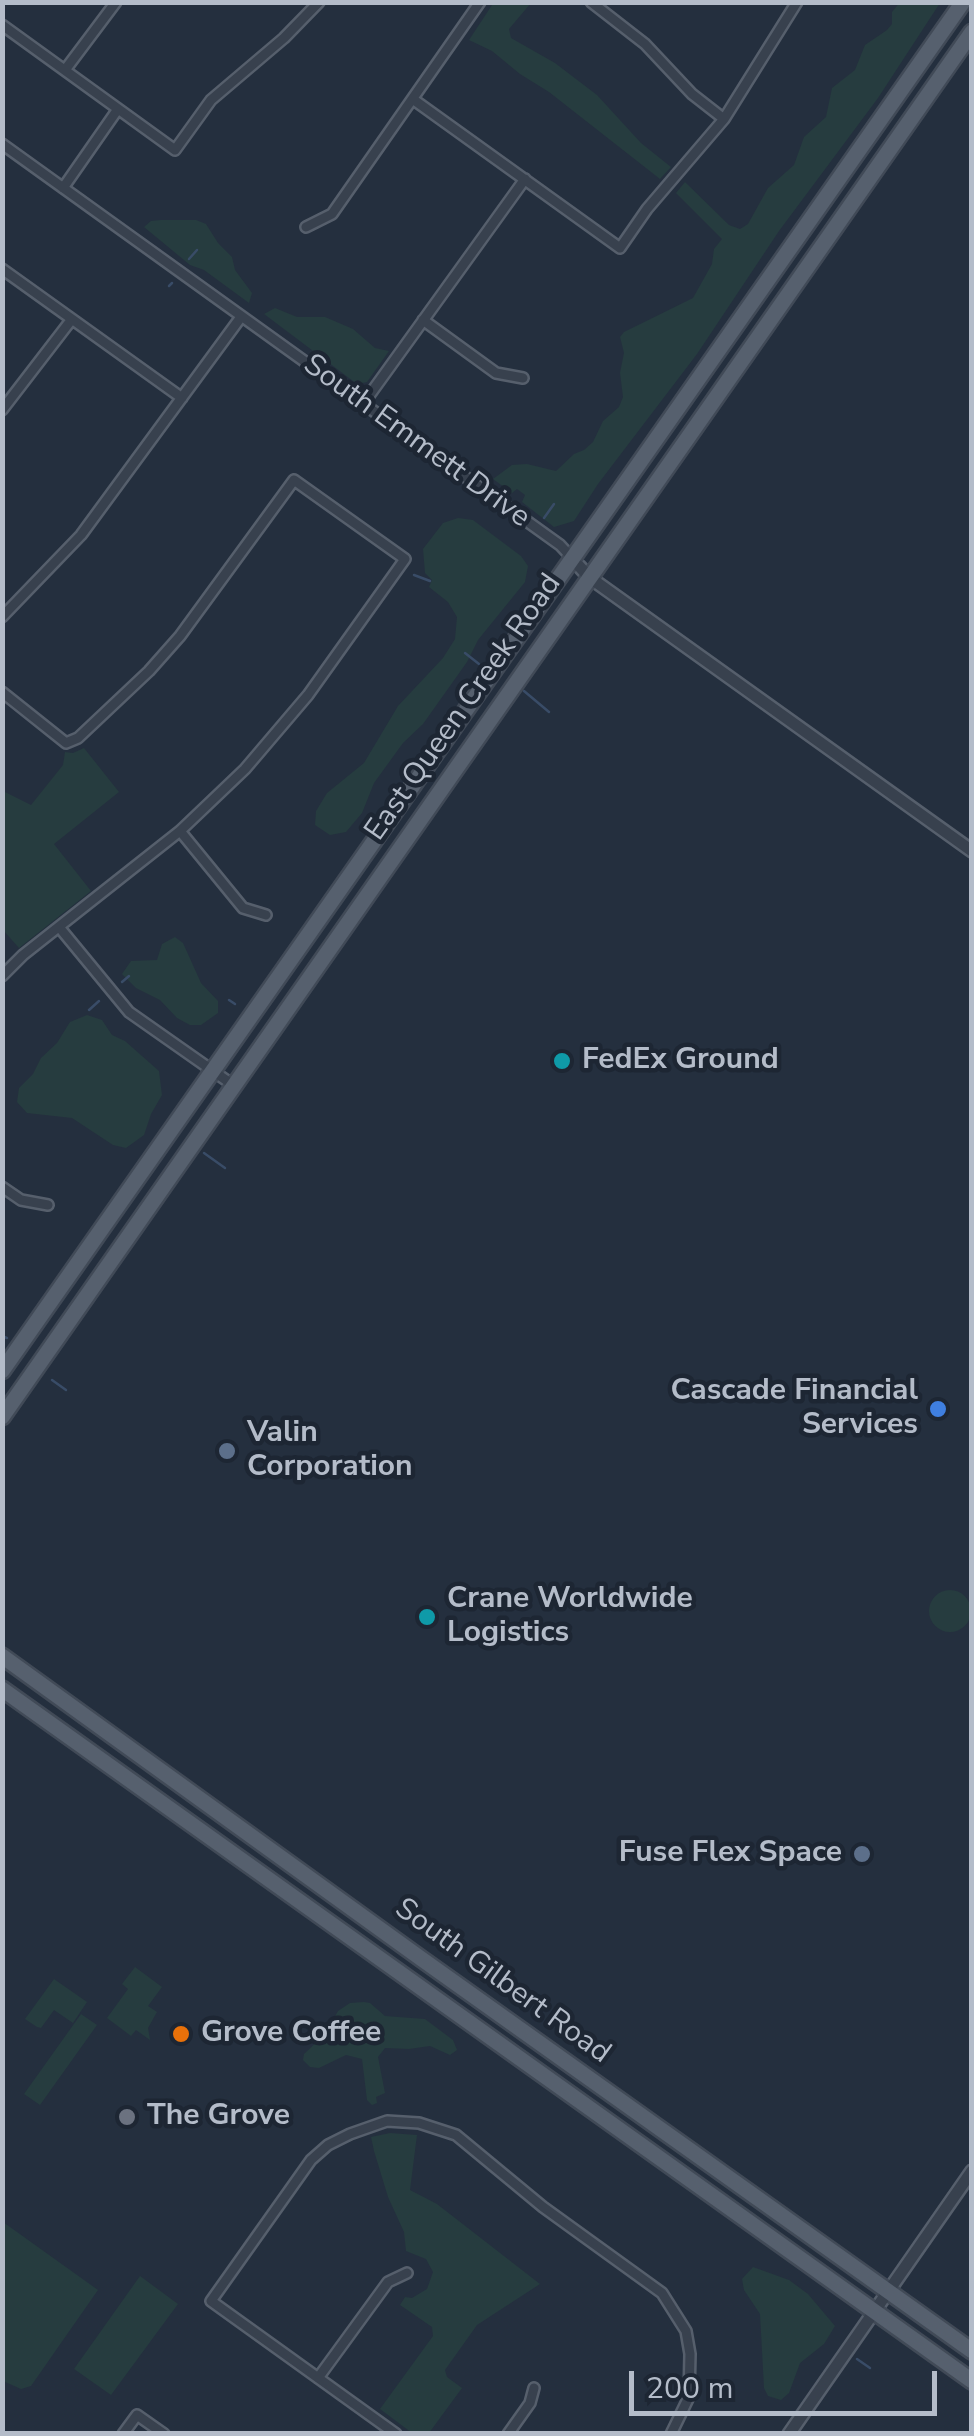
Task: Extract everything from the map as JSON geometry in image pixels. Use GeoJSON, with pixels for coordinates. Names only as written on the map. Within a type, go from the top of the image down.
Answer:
{"type":"FeatureCollection","features":[{"type":"Feature","properties":{"kind":"main road","name":"East Queen Creek Road"},"geometry":{"type":"LineString","coordinates":[[2,1417],[233,1086],[963,2]]}},
{"type":"Feature","properties":{"kind":"main road","name":"East Queen Creek Road"},"geometry":{"type":"LineString","coordinates":[[2,1371],[213,1072],[972,32]]}},
{"type":"Feature","properties":{"kind":"main road"},"geometry":{"type":"LineString","coordinates":[[34,1328],[54,1342]]}},
{"type":"Feature","properties":{"kind":"main road","name":"South Gilbert Road"},"geometry":{"type":"LineString","coordinates":[[2,1656],[972,2351]]}},
{"type":"Feature","properties":{"kind":"main road","name":"South Gilbert Road"},"geometry":{"type":"LineString","coordinates":[[2,1689],[972,2381]]}},
{"type":"Feature","properties":{"kind":"main road"},"geometry":{"type":"LineString","coordinates":[[114,1768],[129,1748]]}},
{"type":"Feature","properties":{"kind":"main road"},"geometry":{"type":"LineString","coordinates":[[354,1940],[368,1919]]}},
{"type":"Feature","properties":{"kind":"street"},"geometry":{"type":"LineString","coordinates":[[65,70],[116,2]]}},
{"type":"Feature","properties":{"kind":"street"},"geometry":{"type":"LineString","coordinates":[[2,25],[175,150],[211,100],[284,38],[319,2]]}},
{"type":"Feature","properties":{"kind":"street"},"geometry":{"type":"LineString","coordinates":[[306,227],[332,214],[480,2]]}},
{"type":"Feature","properties":{"kind":"street"},"geometry":{"type":"LineString","coordinates":[[591,2],[645,44],[692,94],[724,119]]}},
{"type":"Feature","properties":{"kind":"street"},"geometry":{"type":"LineString","coordinates":[[414,100],[620,248],[647,209],[724,119],[796,2]]}},
{"type":"Feature","properties":{"kind":"street"},"geometry":{"type":"LineString","coordinates":[[63,188],[118,109]]}},
{"type":"Feature","properties":{"kind":"street","name":"South Emmett Drive"},"geometry":{"type":"LineString","coordinates":[[2,144],[560,545],[580,567],[972,851]]}},
{"type":"Feature","properties":{"kind":"street"},"geometry":{"type":"LineString","coordinates":[[362,404],[524,179]]}},
{"type":"Feature","properties":{"kind":"street"},"geometry":{"type":"LineString","coordinates":[[2,268],[182,398]]}},
{"type":"Feature","properties":{"kind":"street"},"geometry":{"type":"LineString","coordinates":[[2,618],[81,536],[241,317]]}},
{"type":"Feature","properties":{"kind":"street"},"geometry":{"type":"LineString","coordinates":[[2,410],[72,319]]}},
{"type":"Feature","properties":{"kind":"street"},"geometry":{"type":"LineString","coordinates":[[423,320],[496,373],[523,378]]}},
{"type":"Feature","properties":{"kind":"street"},"geometry":{"type":"LineString","coordinates":[[2,692],[66,743],[78,738],[180,636],[294,480],[405,559],[275,736],[213,801],[2,976]]}},
{"type":"Feature","properties":{"kind":"street"},"geometry":{"type":"LineString","coordinates":[[180,830],[243,908],[266,916]]}},
{"type":"Feature","properties":{"kind":"street"},"geometry":{"type":"LineString","coordinates":[[59,927],[129,1012],[233,1086]]}},
{"type":"Feature","properties":{"kind":"street"},"geometry":{"type":"LineString","coordinates":[[2,1187],[21,1200],[48,1205]]}},
{"type":"Feature","properties":{"kind":"street"},"geometry":{"type":"LineString","coordinates":[[394,2433],[211,2301],[311,2160],[328,2145],[350,2134],[388,2122],[456,2135],[544,2207],[644,2278],[675,2310],[686,2331],[690,2354],[689,2397],[670,2434]]}},
{"type":"Feature","properties":{"kind":"street"},"geometry":{"type":"LineString","coordinates":[[789,2434],[972,2172]]}},
{"type":"Feature","properties":{"kind":"street"},"geometry":{"type":"LineString","coordinates":[[318,2378],[388,2282],[407,2273]]}},
{"type":"Feature","properties":{"kind":"street"},"geometry":{"type":"LineString","coordinates":[[508,2434],[530,2403],[534,2388]]}},
{"type":"Feature","properties":{"kind":"street"},"geometry":{"type":"LineString","coordinates":[[123,2434],[137,2414],[164,2434]]}},
{"type":"Feature","properties":{"kind":"green space"},"geometry":{"type":"Polygon","coordinates":[[[494,2],[531,3],[509,29],[511,38],[555,63],[597,95],[641,143],[671,167],[660,179],[549,92],[492,51],[469,40],[494,2]]]}},
{"type":"Feature","properties":{"kind":"green space"},"geometry":{"type":"Polygon","coordinates":[[[900,2],[940,3],[878,98],[574,521],[554,527],[522,502],[525,495],[517,489],[512,493],[493,479],[512,465],[527,464],[556,471],[593,442],[603,421],[619,407],[623,397],[620,373],[624,353],[620,337],[693,298],[722,239],[676,193],[685,182],[729,225],[740,229],[748,224],[768,188],[794,165],[804,137],[826,117],[832,88],[855,70],[865,45],[892,24],[892,12],[900,2]]]}},
{"type":"Feature","properties":{"kind":"green space"},"geometry":{"type":"Polygon","coordinates":[[[161,220],[196,220],[206,224],[232,257],[235,270],[252,293],[249,303],[204,270],[190,265],[144,227],[161,220]]]}},
{"type":"Feature","properties":{"kind":"green space"},"geometry":{"type":"Polygon","coordinates":[[[275,308],[297,317],[325,317],[353,329],[375,348],[389,351],[367,382],[357,384],[264,314],[275,308]]]}},
{"type":"Feature","properties":{"kind":"green space"},"geometry":{"type":"Polygon","coordinates":[[[458,518],[473,520],[521,556],[528,566],[525,582],[478,640],[423,724],[403,743],[374,783],[362,813],[346,832],[330,835],[315,825],[316,811],[327,793],[364,763],[398,706],[443,658],[455,639],[457,617],[448,602],[429,587],[432,580],[425,573],[423,549],[443,523],[458,518]]]}},
{"type":"Feature","properties":{"kind":"green space"},"geometry":{"type":"Polygon","coordinates":[[[84,748],[119,792],[54,844],[91,891],[19,948],[3,930],[3,791],[31,805],[63,765],[65,752],[84,748]]]}},
{"type":"Feature","properties":{"kind":"green space"},"geometry":{"type":"Polygon","coordinates":[[[175,937],[183,943],[201,983],[218,1001],[218,1013],[201,1025],[190,1025],[177,1018],[160,1000],[136,988],[122,974],[131,961],[157,960],[162,944],[175,937]]]}},
{"type":"Feature","properties":{"kind":"green space"},"geometry":{"type":"Polygon","coordinates":[[[87,1015],[102,1020],[112,1035],[125,1041],[159,1071],[162,1095],[144,1135],[126,1148],[113,1145],[72,1118],[27,1113],[17,1102],[19,1088],[33,1074],[41,1058],[57,1043],[70,1022],[87,1015]]]}},
{"type":"Feature","properties":{"kind":"green space"},"geometry":{"type":"Polygon","coordinates":[[[950,1590],[965,1596],[971,1611],[965,1626],[950,1632],[935,1626],[929,1611],[935,1596],[950,1590]]]}},
{"type":"Feature","properties":{"kind":"green space"},"geometry":{"type":"Polygon","coordinates":[[[135,1967],[162,1987],[148,2006],[157,2012],[148,2028],[150,2040],[136,2030],[131,2036],[107,2018],[128,1989],[122,1984],[135,1967]]]}},
{"type":"Feature","properties":{"kind":"green space"},"geometry":{"type":"Polygon","coordinates":[[[54,1979],[87,2002],[73,2023],[54,2010],[41,2028],[37,2027],[25,2019],[54,1979]]]}},
{"type":"Feature","properties":{"kind":"green space"},"geometry":{"type":"Polygon","coordinates":[[[364,2002],[385,2016],[425,2019],[453,2040],[457,2050],[450,2055],[430,2046],[385,2048],[378,2057],[385,2093],[376,2097],[377,2103],[372,2105],[367,2100],[362,2059],[346,2055],[319,2068],[310,2067],[303,2060],[338,2011],[350,2003],[364,2002]]]}},
{"type":"Feature","properties":{"kind":"green space"},"geometry":{"type":"Polygon","coordinates":[[[81,2014],[97,2025],[40,2105],[24,2094],[81,2014]]]}},
{"type":"Feature","properties":{"kind":"green space"},"geometry":{"type":"Polygon","coordinates":[[[390,2133],[417,2135],[410,2190],[437,2204],[540,2284],[477,2325],[445,2370],[447,2377],[462,2388],[429,2433],[412,2433],[380,2409],[433,2336],[432,2327],[400,2305],[405,2297],[412,2298],[427,2289],[433,2272],[426,2259],[406,2251],[404,2232],[388,2197],[371,2137],[390,2133]]]}},
{"type":"Feature","properties":{"kind":"green space"},"geometry":{"type":"Polygon","coordinates":[[[3,2222],[98,2290],[31,2386],[21,2389],[3,2381],[3,2222]]]}},
{"type":"Feature","properties":{"kind":"green space"},"geometry":{"type":"Polygon","coordinates":[[[753,2267],[789,2280],[808,2294],[835,2326],[824,2344],[800,2363],[789,2393],[781,2400],[768,2396],[764,2388],[760,2314],[744,2290],[742,2279],[753,2267]]]}},
{"type":"Feature","properties":{"kind":"green space"},"geometry":{"type":"Polygon","coordinates":[[[140,2276],[178,2304],[111,2395],[74,2369],[140,2276]]]}},
{"type":"Feature","properties":{"kind":"waterway"},"geometry":{"type":"LineString","coordinates":[[189,259],[197,250]]}},
{"type":"Feature","properties":{"kind":"waterway"},"geometry":{"type":"LineString","coordinates":[[169,286],[172,283]]}},
{"type":"Feature","properties":{"kind":"waterway"},"geometry":{"type":"LineString","coordinates":[[544,518],[554,504]]}},
{"type":"Feature","properties":{"kind":"waterway"},"geometry":{"type":"LineString","coordinates":[[414,575],[430,581]]}},
{"type":"Feature","properties":{"kind":"waterway"},"geometry":{"type":"LineString","coordinates":[[465,653],[479,664]]}},
{"type":"Feature","properties":{"kind":"waterway"},"geometry":{"type":"LineString","coordinates":[[524,691],[549,712]]}},
{"type":"Feature","properties":{"kind":"waterway"},"geometry":{"type":"LineString","coordinates":[[122,982],[129,976]]}},
{"type":"Feature","properties":{"kind":"waterway"},"geometry":{"type":"LineString","coordinates":[[229,1000],[235,1004]]}},
{"type":"Feature","properties":{"kind":"waterway"},"geometry":{"type":"LineString","coordinates":[[89,1010],[99,1001]]}},
{"type":"Feature","properties":{"kind":"waterway"},"geometry":{"type":"LineString","coordinates":[[204,1153],[225,1168]]}},
{"type":"Feature","properties":{"kind":"waterway"},"geometry":{"type":"LineString","coordinates":[[2,1336],[7,1338]]}},
{"type":"Feature","properties":{"kind":"waterway"},"geometry":{"type":"LineString","coordinates":[[52,1380],[66,1390]]}},
{"type":"Feature","properties":{"kind":"waterway"},"geometry":{"type":"LineString","coordinates":[[857,2359],[870,2368]]}},
{"type":"Feature","properties":{"kind":"place","name":"FedEx Ground"},"geometry":{"type":"Point","coordinates":[562,1061]}},
{"type":"Feature","properties":{"kind":"place","name":"Cascade Financial Services"},"geometry":{"type":"Point","coordinates":[938,1409]}},
{"type":"Feature","properties":{"kind":"place","name":"Valin Corporation"},"geometry":{"type":"Point","coordinates":[227,1451]}},
{"type":"Feature","properties":{"kind":"place","name":"Crane Worldwide Logistics"},"geometry":{"type":"Point","coordinates":[427,1617]}},
{"type":"Feature","properties":{"kind":"place","name":"Fuse Flex Space"},"geometry":{"type":"Point","coordinates":[862,1854]}},
{"type":"Feature","properties":{"kind":"place","name":"Grove Coffee"},"geometry":{"type":"Point","coordinates":[181,2034]}},
{"type":"Feature","properties":{"kind":"place","name":"The Grove"},"geometry":{"type":"Point","coordinates":[127,2117]}}]}
